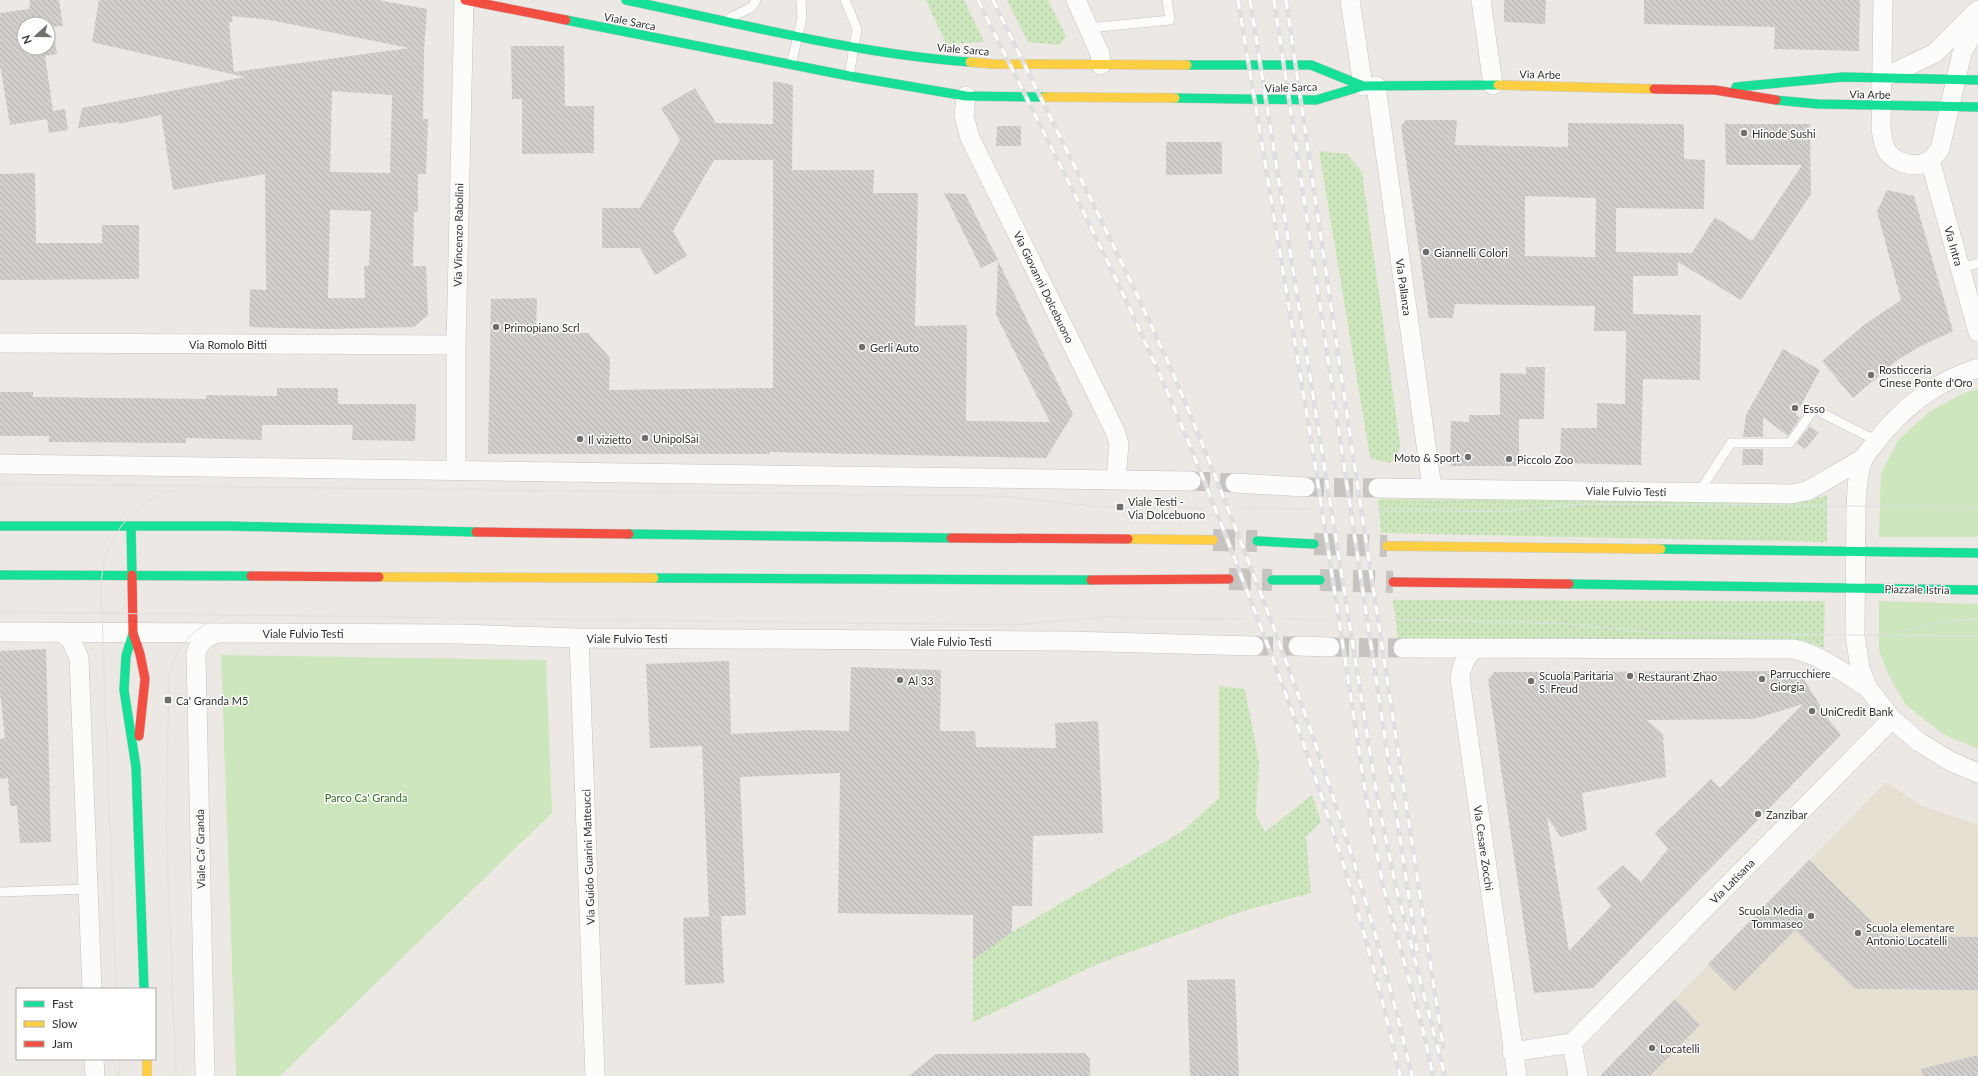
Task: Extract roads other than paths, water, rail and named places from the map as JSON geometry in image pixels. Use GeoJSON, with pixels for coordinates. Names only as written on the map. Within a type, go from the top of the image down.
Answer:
{"type":"FeatureCollection","features":[{"type":"Feature","properties":{"kind":"main road","name":"Viale Sarca"},"geometry":{"type":"LineString","coordinates":[[464,0],[791,65],[966,96],[1316,100],[1370,86]]}},
{"type":"Feature","properties":{"kind":"main road","name":"Viale Sarca"},"geometry":{"type":"LineString","coordinates":[[626,0],[855,47],[940,60],[993,64],[1311,65],[1370,86]]}},
{"type":"Feature","properties":{"kind":"main road","name":"Via Arbe"},"geometry":{"type":"LineString","coordinates":[[1370,86],[1493,85],[1715,90],[1776,82],[1835,77],[1978,80]]}},
{"type":"Feature","properties":{"kind":"main road","name":"Via Arbe"},"geometry":{"type":"LineString","coordinates":[[1715,90],[1771,100],[1818,104],[1978,107]]}},
{"type":"Feature","properties":{"kind":"main road"},"geometry":{"type":"LineString","coordinates":[[0,526],[237,526],[594,534],[1213,540]]}},
{"type":"Feature","properties":{"kind":"main road"},"geometry":{"type":"LineString","coordinates":[[132,526],[133,633],[140,654],[145,679],[136,767]]}},
{"type":"Feature","properties":{"kind":"main road"},"geometry":{"type":"LineString","coordinates":[[1257,542],[1314,544]]}},
{"type":"Feature","properties":{"kind":"main road"},"geometry":{"type":"LineString","coordinates":[[1387,546],[1978,553]]}},
{"type":"Feature","properties":{"kind":"main road"},"geometry":{"type":"LineString","coordinates":[[0,575],[1048,580],[1229,579]]}},
{"type":"Feature","properties":{"kind":"main road"},"geometry":{"type":"LineString","coordinates":[[1272,580],[1320,580]]}},
{"type":"Feature","properties":{"kind":"main road"},"geometry":{"type":"LineString","coordinates":[[1393,582],[1855,588]]}},
{"type":"Feature","properties":{"kind":"main road","name":"Piazzale Istria"},"geometry":{"type":"LineString","coordinates":[[1855,588],[1978,590]]}},
{"type":"Feature","properties":{"kind":"main road"},"geometry":{"type":"LineString","coordinates":[[133,633],[126,656],[124,685],[136,767],[144,988]]}},
{"type":"Feature","properties":{"kind":"main road"},"geometry":{"type":"LineString","coordinates":[[147,1060],[147,1076]]}},
{"type":"Feature","properties":{"kind":"street","name":"Via Vincenzo Rabolini"},"geometry":{"type":"LineString","coordinates":[[456,470],[456,345],[464,0]]}},
{"type":"Feature","properties":{"kind":"street"},"geometry":{"type":"LineString","coordinates":[[1076,0],[1100,54],[1101,65]]}},
{"type":"Feature","properties":{"kind":"street","name":"Via Pallanza"},"geometry":{"type":"LineString","coordinates":[[1350,0],[1370,86],[1432,488]]}},
{"type":"Feature","properties":{"kind":"street"},"geometry":{"type":"LineString","coordinates":[[1482,0],[1493,85]]}},
{"type":"Feature","properties":{"kind":"street"},"geometry":{"type":"LineString","coordinates":[[1883,0],[1883,78],[1881,129],[1885,148],[1891,157],[1902,164],[1917,165],[1930,160],[1940,149],[1962,53],[1978,23]]}},
{"type":"Feature","properties":{"kind":"street"},"geometry":{"type":"LineString","coordinates":[[1883,78],[1935,53],[1978,10]]}},
{"type":"Feature","properties":{"kind":"street","name":"Via Giovanni Dolcebuono"},"geometry":{"type":"LineString","coordinates":[[966,96],[964,116],[970,138],[1115,431],[1119,444],[1116,480]]}},
{"type":"Feature","properties":{"kind":"street","name":"Via Intra"},"geometry":{"type":"LineString","coordinates":[[1930,160],[1978,332]]}},
{"type":"Feature","properties":{"kind":"street","name":"Via Romolo Bitti"},"geometry":{"type":"LineString","coordinates":[[0,343],[456,345]]}},
{"type":"Feature","properties":{"kind":"street"},"geometry":{"type":"LineString","coordinates":[[1978,368],[1943,383],[1916,401],[1894,420],[1864,458],[1857,491],[1855,588],[1856,648],[1860,668],[1868,688],[1892,719],[1905,731],[1934,752],[1978,773]]}},
{"type":"Feature","properties":{"kind":"street","name":"Viale Fulvio Testi"},"geometry":{"type":"LineString","coordinates":[[1378,488],[1791,494],[1807,491],[1864,458]]}},
{"type":"Feature","properties":{"kind":"street"},"geometry":{"type":"LineString","coordinates":[[0,464],[1191,481]]}},
{"type":"Feature","properties":{"kind":"street"},"geometry":{"type":"LineString","coordinates":[[1235,483],[1305,487]]}},
{"type":"Feature","properties":{"kind":"street","name":"Viale Fulvio Testi"},"geometry":{"type":"LineString","coordinates":[[0,632],[459,634],[579,638],[1068,641],[1254,646]]}},
{"type":"Feature","properties":{"kind":"street"},"geometry":{"type":"LineString","coordinates":[[63,632],[71,640],[78,658],[92,988]]}},
{"type":"Feature","properties":{"kind":"street","name":"Viale Ca' Granda"},"geometry":{"type":"LineString","coordinates":[[205,1076],[196,655],[197,647],[201,642],[217,633]]}},
{"type":"Feature","properties":{"kind":"street","name":"Via Guido Guarini Matteucci"},"geometry":{"type":"LineString","coordinates":[[579,638],[595,1076]]}},
{"type":"Feature","properties":{"kind":"street"},"geometry":{"type":"LineString","coordinates":[[1298,646],[1330,647]]}},
{"type":"Feature","properties":{"kind":"street"},"geometry":{"type":"LineString","coordinates":[[1402,648],[1794,650],[1809,653],[1821,659],[1868,688]]}},
{"type":"Feature","properties":{"kind":"street","name":"Via Cesare Zocchi"},"geometry":{"type":"LineString","coordinates":[[1474,649],[1465,658],[1461,666],[1460,680],[1512,1052],[1517,1076]]}},
{"type":"Feature","properties":{"kind":"street","name":"Via Latisana"},"geometry":{"type":"LineString","coordinates":[[1572,1043],[1892,719]]}},
{"type":"Feature","properties":{"kind":"street"},"geometry":{"type":"LineString","coordinates":[[1512,1052],[1572,1043],[1578,1076]]}},
{"type":"Feature","properties":{"kind":"street"},"geometry":{"type":"LineString","coordinates":[[94,1060],[95,1076]]}},
{"type":"Feature","properties":{"kind":"lane"},"geometry":{"type":"LineString","coordinates":[[726,20],[752,7],[756,0]]}},
{"type":"Feature","properties":{"kind":"lane"},"geometry":{"type":"LineString","coordinates":[[791,65],[800,35],[802,18],[801,0]]}},
{"type":"Feature","properties":{"kind":"lane"},"geometry":{"type":"LineString","coordinates":[[845,0],[857,28],[849,76]]}},
{"type":"Feature","properties":{"kind":"lane"},"geometry":{"type":"LineString","coordinates":[[1089,28],[1170,20],[1167,0]]}},
{"type":"Feature","properties":{"kind":"lane"},"geometry":{"type":"LineString","coordinates":[[1960,268],[1978,263]]}},
{"type":"Feature","properties":{"kind":"lane"},"geometry":{"type":"LineString","coordinates":[[1699,492],[1731,443],[1790,444],[1814,409],[1877,441]]}},
{"type":"Feature","properties":{"kind":"lane"},"geometry":{"type":"LineString","coordinates":[[0,892],[88,889]]}},
{"type":"Feature","properties":{"kind":"tunnel"},"geometry":{"type":"LineString","coordinates":[[1191,481],[1235,483]]}},
{"type":"Feature","properties":{"kind":"tunnel"},"geometry":{"type":"LineString","coordinates":[[1305,487],[1378,488]]}},
{"type":"Feature","properties":{"kind":"tunnel"},"geometry":{"type":"LineString","coordinates":[[1213,540],[1257,541]]}},
{"type":"Feature","properties":{"kind":"tunnel"},"geometry":{"type":"LineString","coordinates":[[1314,544],[1387,546]]}},
{"type":"Feature","properties":{"kind":"tunnel"},"geometry":{"type":"LineString","coordinates":[[1229,579],[1272,580]]}},
{"type":"Feature","properties":{"kind":"tunnel"},"geometry":{"type":"LineString","coordinates":[[1320,580],[1393,582]]}},
{"type":"Feature","properties":{"kind":"tunnel"},"geometry":{"type":"LineString","coordinates":[[1254,646],[1298,646]]}},
{"type":"Feature","properties":{"kind":"tunnel"},"geometry":{"type":"LineString","coordinates":[[1330,647],[1403,648]]}},
{"type":"Feature","properties":{"kind":"tram line"},"geometry":{"type":"LineString","coordinates":[[0,484],[995,496],[1104,507],[1202,508]]}},
{"type":"Feature","properties":{"kind":"tram line"},"geometry":{"type":"LineString","coordinates":[[116,988],[101,589],[102,572],[106,555],[113,540],[122,525],[133,512],[162,494],[179,489]]}},
{"type":"Feature","properties":{"kind":"tram line"},"geometry":{"type":"LineString","coordinates":[[1376,510],[1501,511],[1585,504],[1978,507]]}},
{"type":"Feature","properties":{"kind":"tram line"},"geometry":{"type":"LineString","coordinates":[[1243,508],[1310,509]]}},
{"type":"Feature","properties":{"kind":"tram line"},"geometry":{"type":"LineString","coordinates":[[0,612],[1013,625],[1103,617],[1244,619]]}},
{"type":"Feature","properties":{"kind":"tram line"},"geometry":{"type":"LineString","coordinates":[[176,1076],[166,827],[169,676],[176,656],[188,639],[204,626],[223,617]]}},
{"type":"Feature","properties":{"kind":"tram line"},"geometry":{"type":"LineString","coordinates":[[1285,619],[1327,620]]}},
{"type":"Feature","properties":{"kind":"tram line"},"geometry":{"type":"LineString","coordinates":[[1900,632],[1939,622],[1978,619]]}},
{"type":"Feature","properties":{"kind":"tram line"},"geometry":{"type":"LineString","coordinates":[[1393,620],[1556,623],[1660,633],[1978,636]]}},
{"type":"Feature","properties":{"kind":"tram line"},"geometry":{"type":"LineString","coordinates":[[119,1060],[119,1076]]}},
{"type":"Feature","properties":{"kind":"railway"},"geometry":{"type":"LineString","coordinates":[[978,0],[1087,218],[1129,307],[1163,381],[1214,505],[1294,716],[1334,834],[1370,954],[1400,1076]]}},
{"type":"Feature","properties":{"kind":"railway"},"geometry":{"type":"LineString","coordinates":[[993,0],[1122,262],[1163,351],[1195,425],[1234,525],[1293,679],[1337,810],[1377,942],[1412,1076]]}},
{"type":"Feature","properties":{"kind":"railway"},"geometry":{"type":"LineString","coordinates":[[1238,0],[1314,458],[1366,796],[1383,886],[1423,1030],[1433,1076]]}},
{"type":"Feature","properties":{"kind":"railway"},"geometry":{"type":"LineString","coordinates":[[1250,0],[1377,796],[1395,883],[1445,1076]]}},
{"type":"Feature","properties":{"kind":"railway"},"geometry":{"type":"LineString","coordinates":[[1274,0],[1417,951]]}},
{"type":"Feature","properties":{"kind":"railway"},"geometry":{"type":"LineString","coordinates":[[1286,0],[1354,462],[1443,1046]]}},
{"type":"Feature","properties":{"kind":"place","name":"Hinode Sushi"},"geometry":{"type":"Point","coordinates":[1744,133]}},
{"type":"Feature","properties":{"kind":"place","name":"Giannelli Colori"},"geometry":{"type":"Point","coordinates":[1426,252]}},
{"type":"Feature","properties":{"kind":"place","name":"Primopiano Scrl"},"geometry":{"type":"Point","coordinates":[496,327]}},
{"type":"Feature","properties":{"kind":"place","name":"Gerli Auto"},"geometry":{"type":"Point","coordinates":[862,347]}},
{"type":"Feature","properties":{"kind":"place","name":"Rosticceria Cinese Ponte d'Oro"},"geometry":{"type":"Point","coordinates":[1871,375]}},
{"type":"Feature","properties":{"kind":"place","name":"Esso"},"geometry":{"type":"Point","coordinates":[1795,408]}},
{"type":"Feature","properties":{"kind":"place","name":"UnipolSai"},"geometry":{"type":"Point","coordinates":[645,438]}},
{"type":"Feature","properties":{"kind":"place","name":"Il vizietto"},"geometry":{"type":"Point","coordinates":[580,439]}},
{"type":"Feature","properties":{"kind":"place","name":"Moto & Sport"},"geometry":{"type":"Point","coordinates":[1468,457]}},
{"type":"Feature","properties":{"kind":"place","name":"Piccolo Zoo"},"geometry":{"type":"Point","coordinates":[1509,459]}},
{"type":"Feature","properties":{"kind":"place","name":"Viale Testi - Via Dolcebuono"},"geometry":{"type":"Point","coordinates":[1120,507]}},
{"type":"Feature","properties":{"kind":"place","name":"Restaurant Zhao"},"geometry":{"type":"Point","coordinates":[1630,676]}},
{"type":"Feature","properties":{"kind":"place","name":"Parrucchiere Giorgia"},"geometry":{"type":"Point","coordinates":[1762,679]}},
{"type":"Feature","properties":{"kind":"place","name":"Al 33"},"geometry":{"type":"Point","coordinates":[900,680]}},
{"type":"Feature","properties":{"kind":"place","name":"Scuola Paritaria S. Freud"},"geometry":{"type":"Point","coordinates":[1531,681]}},
{"type":"Feature","properties":{"kind":"place","name":"Ca' Granda M5"},"geometry":{"type":"Point","coordinates":[168,700]}},
{"type":"Feature","properties":{"kind":"place","name":"UniCredit Bank"},"geometry":{"type":"Point","coordinates":[1812,711]}},
{"type":"Feature","properties":{"kind":"place","name":"Zanzibar"},"geometry":{"type":"Point","coordinates":[1758,814]}},
{"type":"Feature","properties":{"kind":"place","name":"Scuola Media Tommaseo"},"geometry":{"type":"Point","coordinates":[1811,916]}},
{"type":"Feature","properties":{"kind":"place","name":"Scuola elementare Antonio Locatelli"},"geometry":{"type":"Point","coordinates":[1858,933]}},
{"type":"Feature","properties":{"kind":"place","name":"Locatelli"},"geometry":{"type":"Point","coordinates":[1652,1048]}},
{"type":"Feature","properties":{"kind":"park label","name":"Parco Ca' Granda"},"geometry":{"type":"Point","coordinates":[366,797]}}]}
